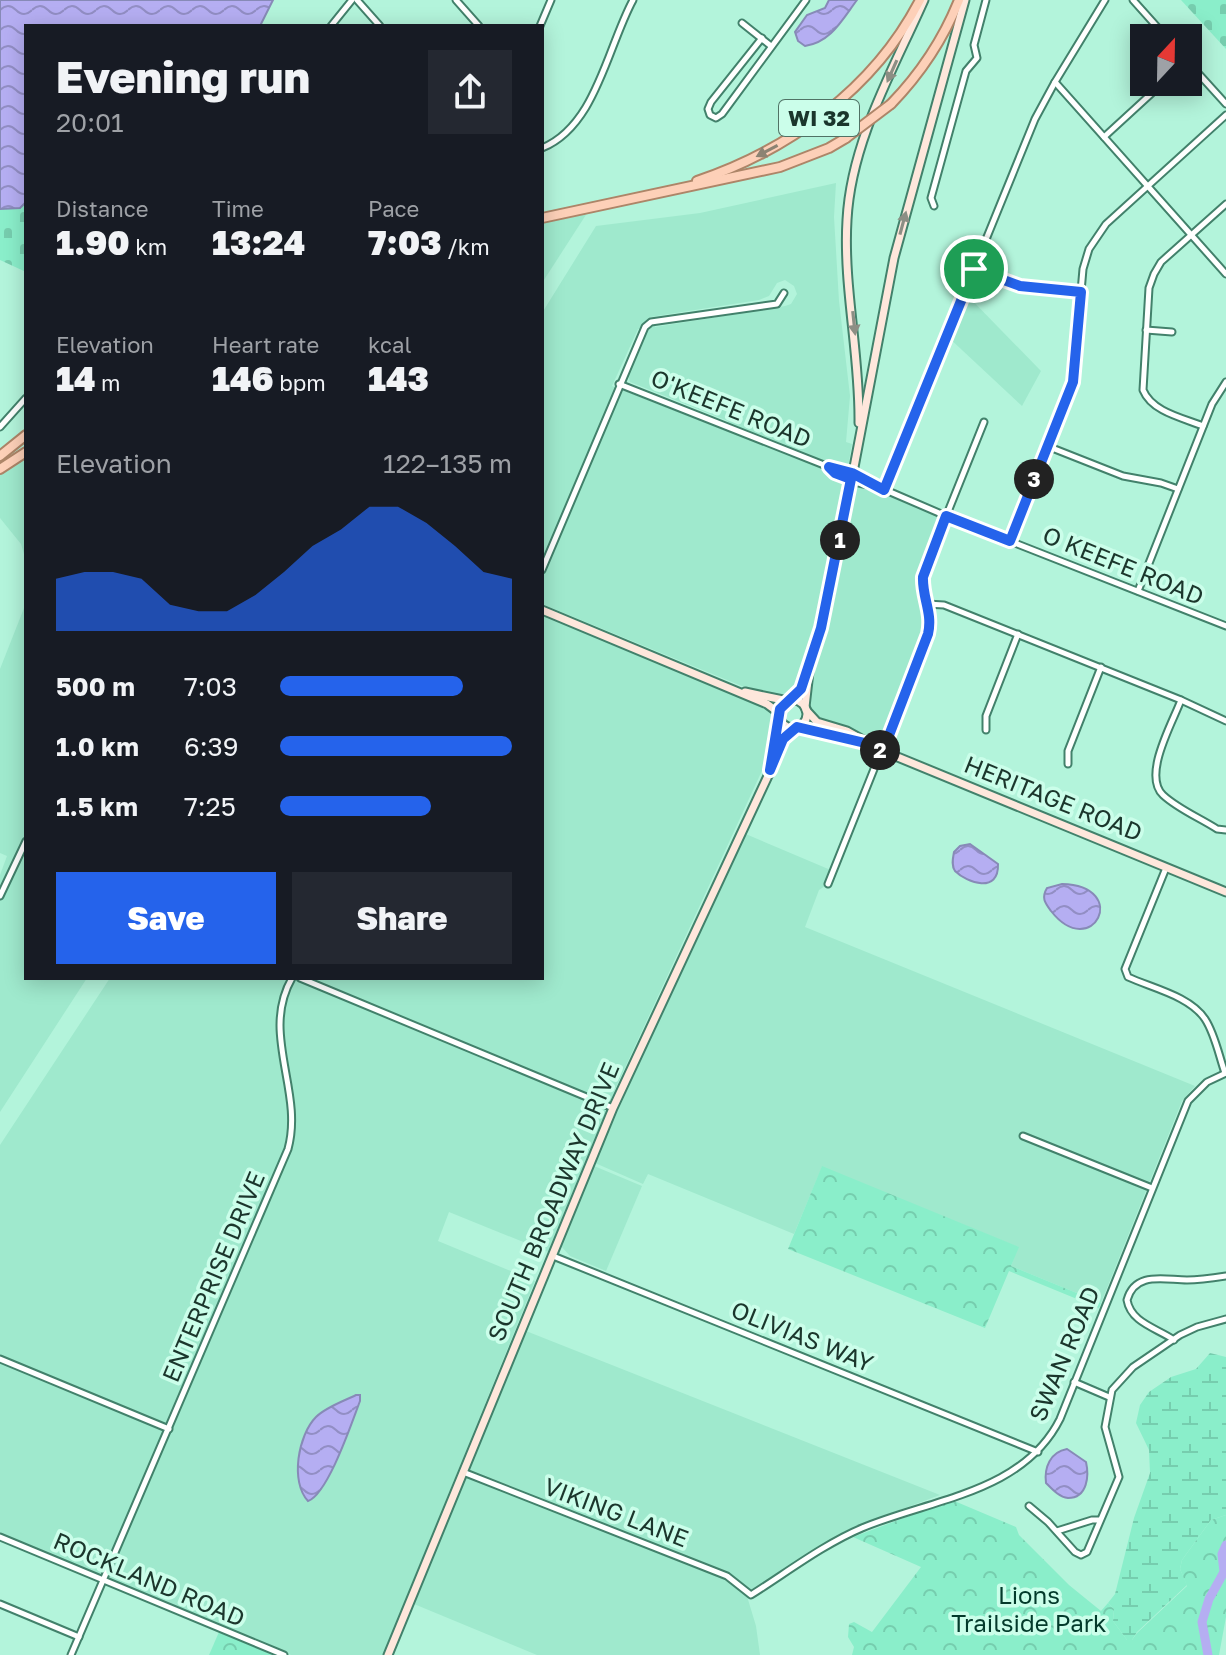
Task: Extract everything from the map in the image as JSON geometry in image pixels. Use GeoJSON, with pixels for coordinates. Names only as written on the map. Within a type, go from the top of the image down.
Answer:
{"type":"FeatureCollection","features":[{"type":"Feature","properties":{"kind":"main road","name":"WI 32"},"geometry":{"type":"LineString","coordinates":[[681,188],[753,159],[815,121],[872,67],[922,0]]}},
{"type":"Feature","properties":{"kind":"main road"},"geometry":{"type":"LineString","coordinates":[[859,436],[860,381],[847,248],[849,195],[865,137],[922,0]]}},
{"type":"Feature","properties":{"kind":"main road","name":"WI 32"},"geometry":{"type":"LineString","coordinates":[[544,218],[780,167],[846,138],[891,104],[913,81],[933,54],[962,0]]}},
{"type":"Feature","properties":{"kind":"main road"},"geometry":{"type":"LineString","coordinates":[[779,715],[782,706],[801,689],[832,583],[894,258],[962,0]]}},
{"type":"Feature","properties":{"kind":"main road"},"geometry":{"type":"LineString","coordinates":[[0,456],[24,437]]}},
{"type":"Feature","properties":{"kind":"main road"},"geometry":{"type":"LineString","coordinates":[[0,469],[24,453]]}},
{"type":"Feature","properties":{"kind":"main road"},"geometry":{"type":"LineString","coordinates":[[544,611],[771,705],[785,725],[796,727],[805,721],[809,669]]}},
{"type":"Feature","properties":{"kind":"main road"},"geometry":{"type":"LineString","coordinates":[[739,691],[800,702],[806,709]]}},
{"type":"Feature","properties":{"kind":"main road","name":"HERITAGE ROAD"},"geometry":{"type":"LineString","coordinates":[[806,709],[817,722],[847,731],[883,751],[1226,892]]}},
{"type":"Feature","properties":{"kind":"main road","name":"SOUTH BROADWAY DRIVE"},"geometry":{"type":"LineString","coordinates":[[770,770],[779,715]]}},
{"type":"Feature","properties":{"kind":"main road","name":"HERITAGE ROAD"},"geometry":{"type":"LineString","coordinates":[[796,727],[865,743]]}},
{"type":"Feature","properties":{"kind":"main road","name":"SOUTH BROADWAY DRIVE"},"geometry":{"type":"LineString","coordinates":[[388,1655],[613,1108],[783,739],[796,727]]}},
{"type":"Feature","properties":{"kind":"street"},"geometry":{"type":"LineString","coordinates":[[333,24],[355,0],[378,24]]}},
{"type":"Feature","properties":{"kind":"street"},"geometry":{"type":"LineString","coordinates":[[456,0],[477,24]]}},
{"type":"Feature","properties":{"kind":"street"},"geometry":{"type":"LineString","coordinates":[[541,24],[551,0]]}},
{"type":"Feature","properties":{"kind":"street"},"geometry":{"type":"LineString","coordinates":[[544,147],[559,140],[580,120],[633,0]]}},
{"type":"Feature","properties":{"kind":"street"},"geometry":{"type":"LineString","coordinates":[[762,38],[708,106],[708,112],[713,117],[722,114],[806,0]]}},
{"type":"Feature","properties":{"kind":"street"},"geometry":{"type":"LineString","coordinates":[[934,206],[931,198],[966,71],[977,58],[974,45],[986,0]]}},
{"type":"Feature","properties":{"kind":"street"},"geometry":{"type":"LineString","coordinates":[[884,490],[1035,119],[1105,0]]}},
{"type":"Feature","properties":{"kind":"street"},"geometry":{"type":"LineString","coordinates":[[1133,0],[1154,24]]}},
{"type":"Feature","properties":{"kind":"street"},"geometry":{"type":"LineString","coordinates":[[742,23],[771,46]]}},
{"type":"Feature","properties":{"kind":"street"},"geometry":{"type":"LineString","coordinates":[[1202,77],[1226,104]]}},
{"type":"Feature","properties":{"kind":"street"},"geometry":{"type":"LineString","coordinates":[[1055,82],[1226,274]]}},
{"type":"Feature","properties":{"kind":"street"},"geometry":{"type":"LineString","coordinates":[[1104,137],[1149,96]]}},
{"type":"Feature","properties":{"kind":"street"},"geometry":{"type":"LineString","coordinates":[[1010,541],[1075,373],[1081,292],[1086,259],[1094,240],[1106,224],[1226,115]]}},
{"type":"Feature","properties":{"kind":"street"},"geometry":{"type":"LineString","coordinates":[[1203,426],[1158,408],[1145,396],[1142,385],[1149,288],[1161,262],[1226,204]]}},
{"type":"Feature","properties":{"kind":"street"},"geometry":{"type":"LineString","coordinates":[[974,269],[1020,286],[1081,292]]}},
{"type":"Feature","properties":{"kind":"street"},"geometry":{"type":"LineString","coordinates":[[544,565],[640,334],[651,322],[777,304],[784,293]]}},
{"type":"Feature","properties":{"kind":"street"},"geometry":{"type":"LineString","coordinates":[[1146,330],[1172,332]]}},
{"type":"Feature","properties":{"kind":"street"},"geometry":{"type":"LineString","coordinates":[[1138,591],[1216,395],[1226,382]]}},
{"type":"Feature","properties":{"kind":"street","name":"O'KEEFE ROAD"},"geometry":{"type":"LineString","coordinates":[[619,384],[874,485]]}},
{"type":"Feature","properties":{"kind":"street"},"geometry":{"type":"LineString","coordinates":[[2,425],[24,400]]}},
{"type":"Feature","properties":{"kind":"street"},"geometry":{"type":"LineString","coordinates":[[828,884],[928,634],[930,618],[923,577],[984,422]]}},
{"type":"Feature","properties":{"kind":"street"},"geometry":{"type":"LineString","coordinates":[[1047,446],[1123,476],[1178,489]]}},
{"type":"Feature","properties":{"kind":"street","name":"O KEEFE ROAD"},"geometry":{"type":"LineString","coordinates":[[874,485],[1226,626]]}},
{"type":"Feature","properties":{"kind":"street"},"geometry":{"type":"LineString","coordinates":[[927,604],[944,605],[1226,721]]}},
{"type":"Feature","properties":{"kind":"street"},"geometry":{"type":"LineString","coordinates":[[986,730],[986,716],[1018,634]]}},
{"type":"Feature","properties":{"kind":"street"},"geometry":{"type":"LineString","coordinates":[[1068,764],[1068,751],[1101,667]]}},
{"type":"Feature","properties":{"kind":"street"},"geometry":{"type":"LineString","coordinates":[[1181,700],[1156,764],[1156,784],[1164,796],[1217,829],[1226,830]]}},
{"type":"Feature","properties":{"kind":"street"},"geometry":{"type":"LineString","coordinates":[[0,896],[24,845]]}},
{"type":"Feature","properties":{"kind":"street"},"geometry":{"type":"LineString","coordinates":[[1166,868],[1125,969],[1128,977],[1188,1003],[1199,1011],[1209,1027],[1226,1073]]}},
{"type":"Feature","properties":{"kind":"street","name":"ENTERPRISE DRIVE"},"geometry":{"type":"LineString","coordinates":[[71,1655],[288,1149],[293,1116],[278,1028],[281,1005],[291,980]]}},
{"type":"Feature","properties":{"kind":"street"},"geometry":{"type":"LineString","coordinates":[[305,980],[613,1108]]}},
{"type":"Feature","properties":{"kind":"street","name":"SWAN ROAD"},"geometry":{"type":"LineString","coordinates":[[751,1595],[853,1532],[999,1480],[1038,1452],[1055,1428],[1188,1101],[1207,1082],[1226,1073]]}},
{"type":"Feature","properties":{"kind":"street"},"geometry":{"type":"LineString","coordinates":[[1023,1136],[1152,1188]]}},
{"type":"Feature","properties":{"kind":"street","name":"OLIVIAS WAY"},"geometry":{"type":"LineString","coordinates":[[553,1256],[1038,1452]]}},
{"type":"Feature","properties":{"kind":"street"},"geometry":{"type":"LineString","coordinates":[[1174,1340],[1148,1327],[1131,1312],[1127,1302],[1131,1290],[1155,1277],[1188,1280],[1226,1276]]}},
{"type":"Feature","properties":{"kind":"street"},"geometry":{"type":"LineString","coordinates":[[1029,1506],[1074,1551],[1083,1554],[1089,1548],[1119,1477],[1105,1429],[1109,1397],[1130,1369],[1192,1329],[1226,1319]]}},
{"type":"Feature","properties":{"kind":"street"},"geometry":{"type":"LineString","coordinates":[[0,1359],[169,1429]]}},
{"type":"Feature","properties":{"kind":"street"},"geometry":{"type":"LineString","coordinates":[[1074,1382],[1109,1397]]}},
{"type":"Feature","properties":{"kind":"street","name":"VIKING LANE"},"geometry":{"type":"LineString","coordinates":[[463,1472],[727,1576],[751,1595]]}},
{"type":"Feature","properties":{"kind":"street"},"geometry":{"type":"LineString","coordinates":[[1057,1531],[1099,1520]]}},
{"type":"Feature","properties":{"kind":"street","name":"ROCKLAND ROAD"},"geometry":{"type":"LineString","coordinates":[[0,1537],[284,1655]]}},
{"type":"Feature","properties":{"kind":"street"},"geometry":{"type":"LineString","coordinates":[[0,1604],[79,1637]]}},
{"type":"Feature","properties":{"kind":"shaded area"},"geometry":{"type":"Polygon","coordinates":[[[836,183],[834,217],[839,301],[850,396],[846,442],[852,444],[834,547],[800,687],[790,697],[749,689],[544,605],[544,310],[596,226],[700,213],[836,183]],[[785,280],[777,283],[769,296],[759,300],[650,317],[655,327],[785,306],[791,304],[797,294],[794,286],[785,280]],[[638,329],[612,386],[724,430],[728,421],[630,382],[628,375],[646,333],[638,329]]]}},
{"type":"Feature","properties":{"kind":"shaded area"},"geometry":{"type":"Polygon","coordinates":[[[591,207],[544,280],[544,218],[591,207]]]}},
{"type":"Feature","properties":{"kind":"shaded area"},"geometry":{"type":"Polygon","coordinates":[[[965,293],[1041,371],[1022,406],[947,336],[965,293]]]}},
{"type":"Feature","properties":{"kind":"shaded area"},"geometry":{"type":"Polygon","coordinates":[[[24,456],[24,554],[21,544],[0,518],[0,472],[24,456]]]}},
{"type":"Feature","properties":{"kind":"shaded area"},"geometry":{"type":"Polygon","coordinates":[[[852,476],[870,489],[884,491],[946,516],[923,577],[930,626],[900,707],[883,737],[875,741],[849,728],[823,721],[812,711],[809,701],[809,669],[821,628],[852,476]]]}},
{"type":"Feature","properties":{"kind":"shaded area"},"geometry":{"type":"Polygon","coordinates":[[[24,608],[24,980],[86,980],[0,1112],[0,875],[7,856],[0,853],[0,669],[24,608]]]}},
{"type":"Feature","properties":{"kind":"shaded area"},"geometry":{"type":"Polygon","coordinates":[[[544,616],[765,705],[775,717],[771,751],[617,1085],[548,1252],[449,1212],[438,1241],[535,1281],[383,1655],[291,1655],[0,1533],[0,1145],[109,980],[544,980],[544,616]]]}},
{"type":"Feature","properties":{"kind":"shaded area"},"geometry":{"type":"Polygon","coordinates":[[[741,832],[833,871],[828,884],[819,890],[805,927],[1195,1086],[1182,1101],[1101,1303],[1011,1266],[1018,1247],[822,1167],[794,1234],[648,1174],[643,1184],[595,1163],[741,832]]]}},
{"type":"Feature","properties":{"kind":"shaded area"},"geometry":{"type":"Polygon","coordinates":[[[594,1166],[642,1186],[606,1271],[570,1256],[561,1246],[594,1166]]]}},
{"type":"Feature","properties":{"kind":"shaded area"},"geometry":{"type":"Polygon","coordinates":[[[526,1331],[940,1495],[854,1527],[746,1593],[756,1626],[760,1655],[537,1655],[414,1604],[526,1331]]]}},
{"type":"Feature","properties":{"kind":"green space"},"geometry":{"type":"Polygon","coordinates":[[[1181,0],[1226,0],[1226,49],[1181,0]]]}},
{"type":"Feature","properties":{"kind":"green space"},"geometry":{"type":"Polygon","coordinates":[[[24,204],[24,271],[0,260],[0,209],[20,208],[24,204]]]}},
{"type":"Feature","properties":{"kind":"green space"},"geometry":{"type":"Polygon","coordinates":[[[822,1166],[1019,1247],[1011,1266],[1101,1303],[1099,1308],[1009,1271],[985,1328],[788,1249],[822,1166]]]}},
{"type":"Feature","properties":{"kind":"green space"},"geometry":{"type":"Polygon","coordinates":[[[1210,1353],[1226,1357],[1226,1515],[1211,1520],[1182,1560],[1180,1569],[1187,1585],[1132,1640],[1127,1640],[1113,1621],[1114,1609],[1108,1603],[1115,1594],[1134,1518],[1150,1473],[1149,1450],[1136,1423],[1140,1405],[1149,1392],[1171,1377],[1196,1369],[1210,1353]]]}},
{"type":"Feature","properties":{"kind":"green space","name":"Lions Trailside Park"},"geometry":{"type":"Polygon","coordinates":[[[952,1500],[1016,1527],[1019,1535],[1069,1585],[1101,1611],[1108,1603],[1114,1609],[1113,1621],[1127,1640],[1132,1640],[1187,1586],[1180,1569],[1182,1560],[1211,1520],[1226,1515],[1226,1617],[1219,1655],[852,1655],[854,1647],[848,1637],[849,1624],[854,1622],[872,1632],[921,1567],[853,1537],[952,1500]]]}},
{"type":"Feature","properties":{"kind":"green space"},"geometry":{"type":"Polygon","coordinates":[[[219,1632],[274,1655],[209,1655],[219,1632]]]}},
{"type":"Feature","properties":{"kind":"water"},"geometry":{"type":"Polygon","coordinates":[[[0,0],[273,0],[261,24],[24,24],[24,204],[20,208],[0,209],[0,0]]]}},
{"type":"Feature","properties":{"kind":"water"},"geometry":{"type":"Polygon","coordinates":[[[829,0],[857,0],[829,35],[805,46],[798,41],[795,32],[807,15],[825,8],[829,0]]]}},
{"type":"Feature","properties":{"kind":"water"},"geometry":{"type":"Polygon","coordinates":[[[970,844],[998,864],[997,873],[988,883],[974,882],[954,869],[954,852],[960,846],[970,844]]]}},
{"type":"Feature","properties":{"kind":"water"},"geometry":{"type":"Polygon","coordinates":[[[1062,884],[1083,888],[1096,896],[1100,907],[1098,918],[1091,926],[1080,929],[1066,925],[1049,908],[1044,898],[1047,888],[1062,884]]]}},
{"type":"Feature","properties":{"kind":"water"},"geometry":{"type":"Polygon","coordinates":[[[360,1395],[360,1401],[331,1472],[316,1496],[308,1501],[302,1493],[298,1471],[305,1435],[320,1413],[360,1395]]]}},
{"type":"Feature","properties":{"kind":"water"},"geometry":{"type":"Polygon","coordinates":[[[1067,1449],[1086,1462],[1087,1473],[1086,1485],[1080,1494],[1068,1498],[1046,1483],[1047,1466],[1052,1457],[1067,1449]]]}},
{"type":"Feature","properties":{"kind":"waterway"},"geometry":{"type":"LineString","coordinates":[[1208,1655],[1202,1622],[1209,1599],[1224,1572],[1222,1554],[1226,1545]]}},
{"type":"Feature","properties":{"kind":"route"},"geometry":{"type":"LineString","coordinates":[[974,269],[1020,286],[1081,292],[1073,382],[1010,541],[946,516],[923,577],[930,618],[928,634],[883,751],[837,735],[795,727],[783,739],[770,770],[780,709],[799,693],[809,669],[835,567],[851,479],[829,467],[852,473],[884,490],[974,269]]}}]}
